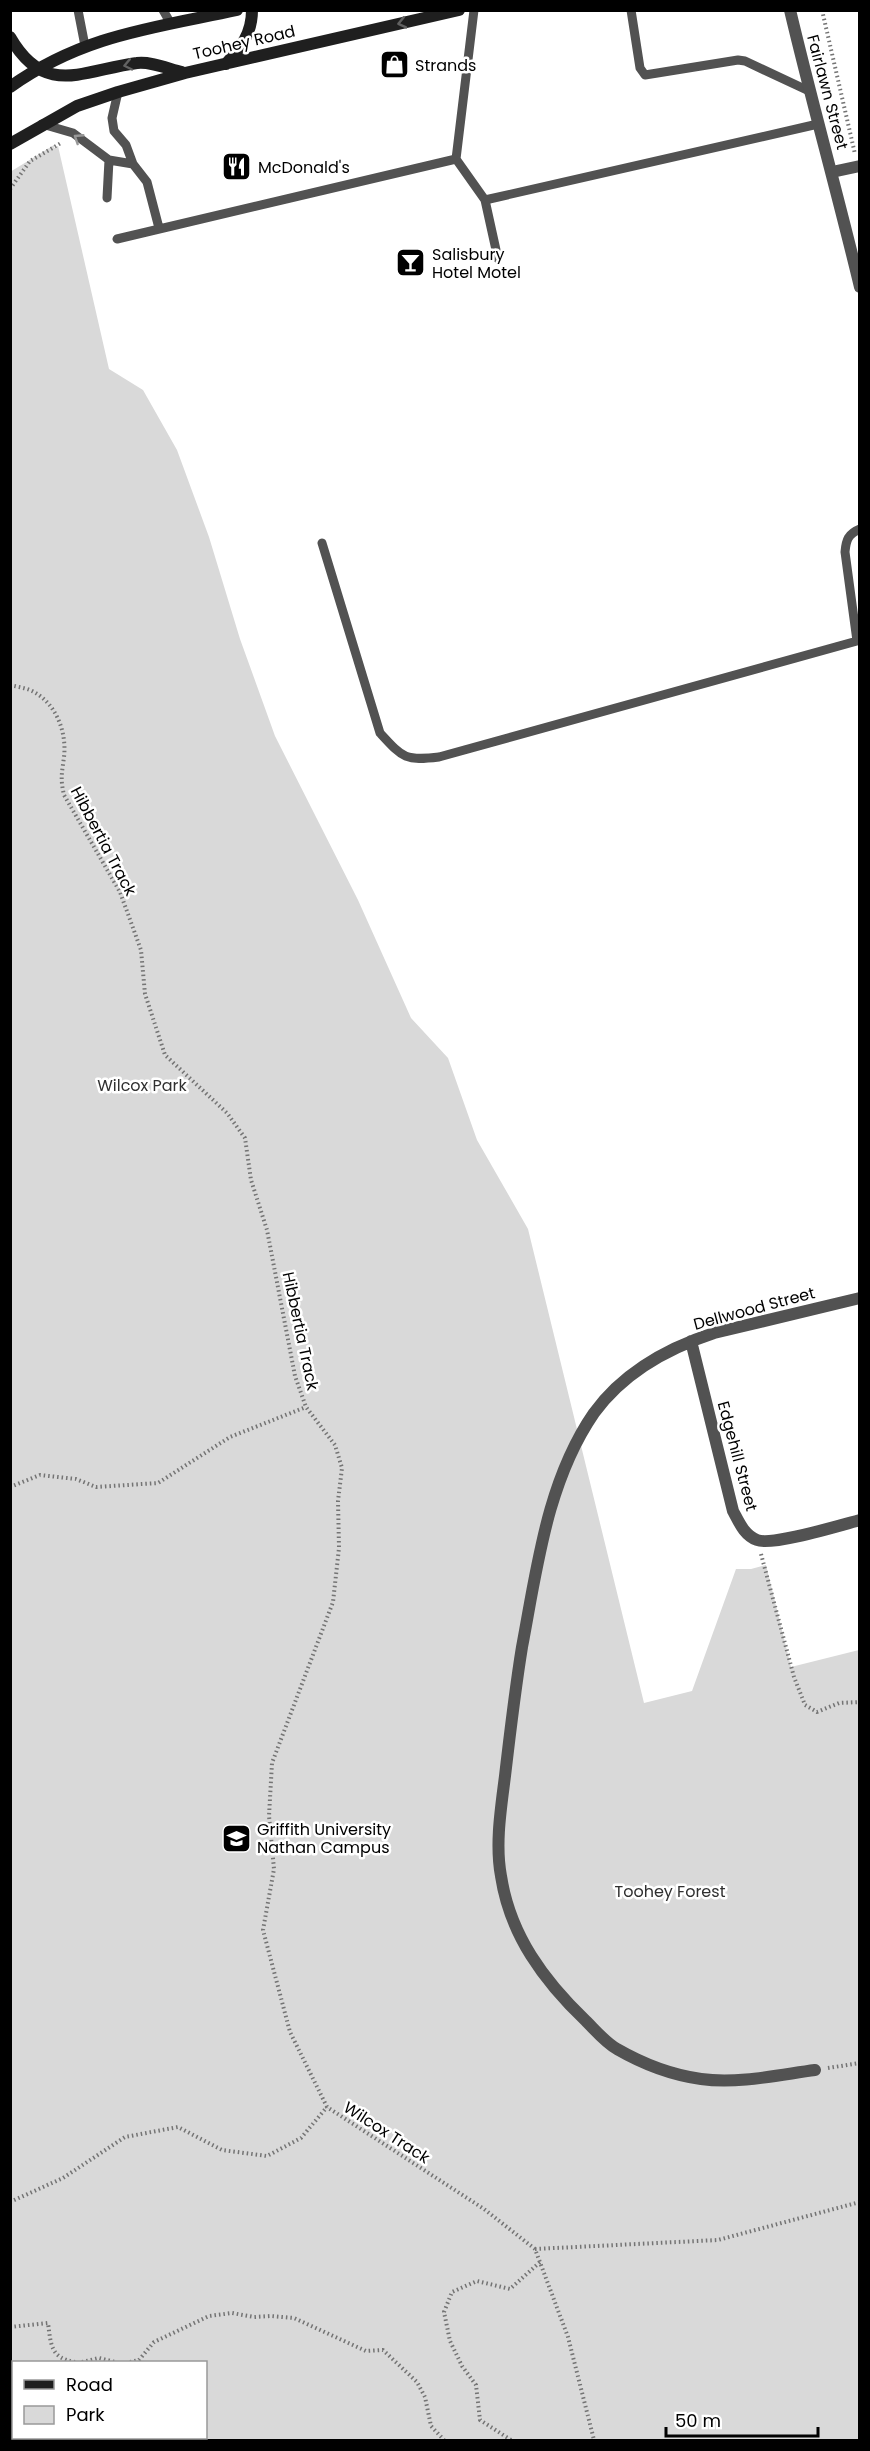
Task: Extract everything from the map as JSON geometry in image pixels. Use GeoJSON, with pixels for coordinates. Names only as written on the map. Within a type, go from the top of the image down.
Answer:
{"type":"FeatureCollection","features":[{"type":"Feature","properties":{"kind":"main road","name":"Toohey Road"},"geometry":{"type":"LineString","coordinates":[[10,87],[37,69],[85,46],[133,31],[237,10]]}},
{"type":"Feature","properties":{"kind":"main road"},"geometry":{"type":"LineString","coordinates":[[225,64],[248,35],[252,24],[252,10]]}},
{"type":"Feature","properties":{"kind":"main road","name":"Toohey Road"},"geometry":{"type":"LineString","coordinates":[[10,144],[77,106],[118,92],[185,73],[459,10]]}},
{"type":"Feature","properties":{"kind":"main road"},"geometry":{"type":"LineString","coordinates":[[10,37],[18,50],[37,69],[50,75],[64,76],[140,62],[185,73]]}},
{"type":"Feature","properties":{"kind":"street","name":"Fairlawn Street"},"geometry":{"type":"LineString","coordinates":[[790,10],[860,287]]}},
{"type":"Feature","properties":{"kind":"street"},"geometry":{"type":"LineString","coordinates":[[832,172],[859,166]]}},
{"type":"Feature","properties":{"kind":"street","name":"Dellwood Street"},"geometry":{"type":"LineString","coordinates":[[815,2070],[743,2079],[702,2079],[653,2067],[615,2048],[560,1997],[530,1957],[510,1914],[500,1875],[499,1844],[516,1683],[537,1567],[552,1502],[567,1464],[595,1413],[614,1390],[663,1354],[691,1341],[714,1333],[860,1298]]}},
{"type":"Feature","properties":{"kind":"street","name":"Edgehill Street"},"geometry":{"type":"LineString","coordinates":[[691,1341],[734,1511],[743,1530],[758,1541]]}},
{"type":"Feature","properties":{"kind":"street"},"geometry":{"type":"LineString","coordinates":[[758,1541],[776,1540],[860,1520]]}},
{"type":"Feature","properties":{"kind":"lane"},"geometry":{"type":"LineString","coordinates":[[78,10],[85,46]]}},
{"type":"Feature","properties":{"kind":"lane"},"geometry":{"type":"LineString","coordinates":[[163,10],[171,24]]}},
{"type":"Feature","properties":{"kind":"lane"},"geometry":{"type":"LineString","coordinates":[[474,10],[456,159],[484,200],[498,259]]}},
{"type":"Feature","properties":{"kind":"lane"},"geometry":{"type":"LineString","coordinates":[[631,10],[640,68],[645,75],[738,60],[745,61],[809,91]]}},
{"type":"Feature","properties":{"kind":"lane"},"geometry":{"type":"LineString","coordinates":[[118,92],[112,118],[114,132],[126,145],[133,164],[147,182],[159,228]]}},
{"type":"Feature","properties":{"kind":"lane"},"geometry":{"type":"LineString","coordinates":[[42,124],[73,133],[109,160],[133,164]]}},
{"type":"Feature","properties":{"kind":"lane"},"geometry":{"type":"LineString","coordinates":[[484,200],[818,124]]}},
{"type":"Feature","properties":{"kind":"lane"},"geometry":{"type":"LineString","coordinates":[[117,239],[456,159]]}},
{"type":"Feature","properties":{"kind":"lane"},"geometry":{"type":"LineString","coordinates":[[107,198],[109,160]]}},
{"type":"Feature","properties":{"kind":"lane"},"geometry":{"type":"LineString","coordinates":[[860,529],[851,533],[846,541],[845,552],[860,652]]}},
{"type":"Feature","properties":{"kind":"lane"},"geometry":{"type":"LineString","coordinates":[[322,543],[380,733],[394,748],[412,760],[439,757],[857,641]]}},
{"type":"Feature","properties":{"kind":"path"},"geometry":{"type":"LineString","coordinates":[[822,10],[859,166]]}},
{"type":"Feature","properties":{"kind":"path"},"geometry":{"type":"LineString","coordinates":[[10,189],[30,161],[58,146],[73,133]]}},
{"type":"Feature","properties":{"kind":"path","name":"Hibbertia Track"},"geometry":{"type":"LineString","coordinates":[[10,685],[33,691],[54,709],[64,737],[64,757],[60,778],[64,795],[120,892],[141,950],[146,994],[165,1055],[227,1113],[245,1138],[251,1180],[267,1230],[295,1376],[306,1407],[335,1445],[342,1468],[338,1501],[339,1548],[333,1602],[272,1763],[269,1816],[274,1869],[263,1930],[290,2032],[327,2107]]}},
{"type":"Feature","properties":{"kind":"path"},"geometry":{"type":"LineString","coordinates":[[10,1487],[40,1475],[76,1479],[96,1487],[158,1483],[230,1437],[306,1407]]}},
{"type":"Feature","properties":{"kind":"path"},"geometry":{"type":"LineString","coordinates":[[758,1541],[794,1677],[806,1705],[817,1712],[839,1703],[860,1702]]}},
{"type":"Feature","properties":{"kind":"path"},"geometry":{"type":"LineString","coordinates":[[815,2070],[860,2063]]}},
{"type":"Feature","properties":{"kind":"path","name":"Wilcox Track"},"geometry":{"type":"LineString","coordinates":[[10,2202],[63,2178],[124,2137],[178,2127],[222,2150],[267,2156],[301,2139],[327,2107],[484,2209],[535,2249]]}},
{"type":"Feature","properties":{"kind":"path"},"geometry":{"type":"LineString","coordinates":[[594,2440],[568,2337],[535,2249],[718,2240],[860,2202]]}},
{"type":"Feature","properties":{"kind":"path"},"geometry":{"type":"LineString","coordinates":[[511,2440],[480,2420],[476,2385],[462,2366],[450,2341],[444,2312],[452,2292],[477,2282],[510,2289],[540,2262]]}},
{"type":"Feature","properties":{"kind":"path"},"geometry":{"type":"LineString","coordinates":[[134,2361],[139,2360],[154,2342],[209,2316],[232,2313],[254,2317],[294,2318],[357,2348],[366,2351],[383,2350],[417,2382],[425,2397],[431,2426],[444,2440]]}},
{"type":"Feature","properties":{"kind":"path"},"geometry":{"type":"LineString","coordinates":[[10,2327],[48,2323],[51,2342],[57,2356],[70,2361]]}},
{"type":"Feature","properties":{"kind":"path"},"geometry":{"type":"LineString","coordinates":[[86,2361],[99,2358],[111,2361]]}},
{"type":"Feature","properties":{"kind":"green space"},"geometry":{"type":"Polygon","coordinates":[[[54,145],[54,148],[58,146],[109,369],[143,390],[177,450],[209,537],[240,639],[275,736],[358,900],[411,1018],[448,1058],[477,1140],[528,1229],[644,1703],[692,1691],[736,1569],[751,1569],[766,1565],[791,1667],[859,1650],[860,2440],[11,2440],[10,172],[54,145]]]}},
{"type":"Feature","properties":{"kind":"place","name":"Strands"},"geometry":{"type":"Point","coordinates":[394,65]}},
{"type":"Feature","properties":{"kind":"place","name":"McDonald's"},"geometry":{"type":"Point","coordinates":[237,167]}},
{"type":"Feature","properties":{"kind":"place","name":"Salisbury Hotel Motel"},"geometry":{"type":"Point","coordinates":[411,263]}},
{"type":"Feature","properties":{"kind":"place","name":"Griffith University Nathan Campus"},"geometry":{"type":"Point","coordinates":[236,1838]}},
{"type":"Feature","properties":{"kind":"park label","name":"Wilcox Park"},"geometry":{"type":"Point","coordinates":[142,1085]}},
{"type":"Feature","properties":{"kind":"park label","name":"Toohey Forest"},"geometry":{"type":"Point","coordinates":[670,1891]}}]}
